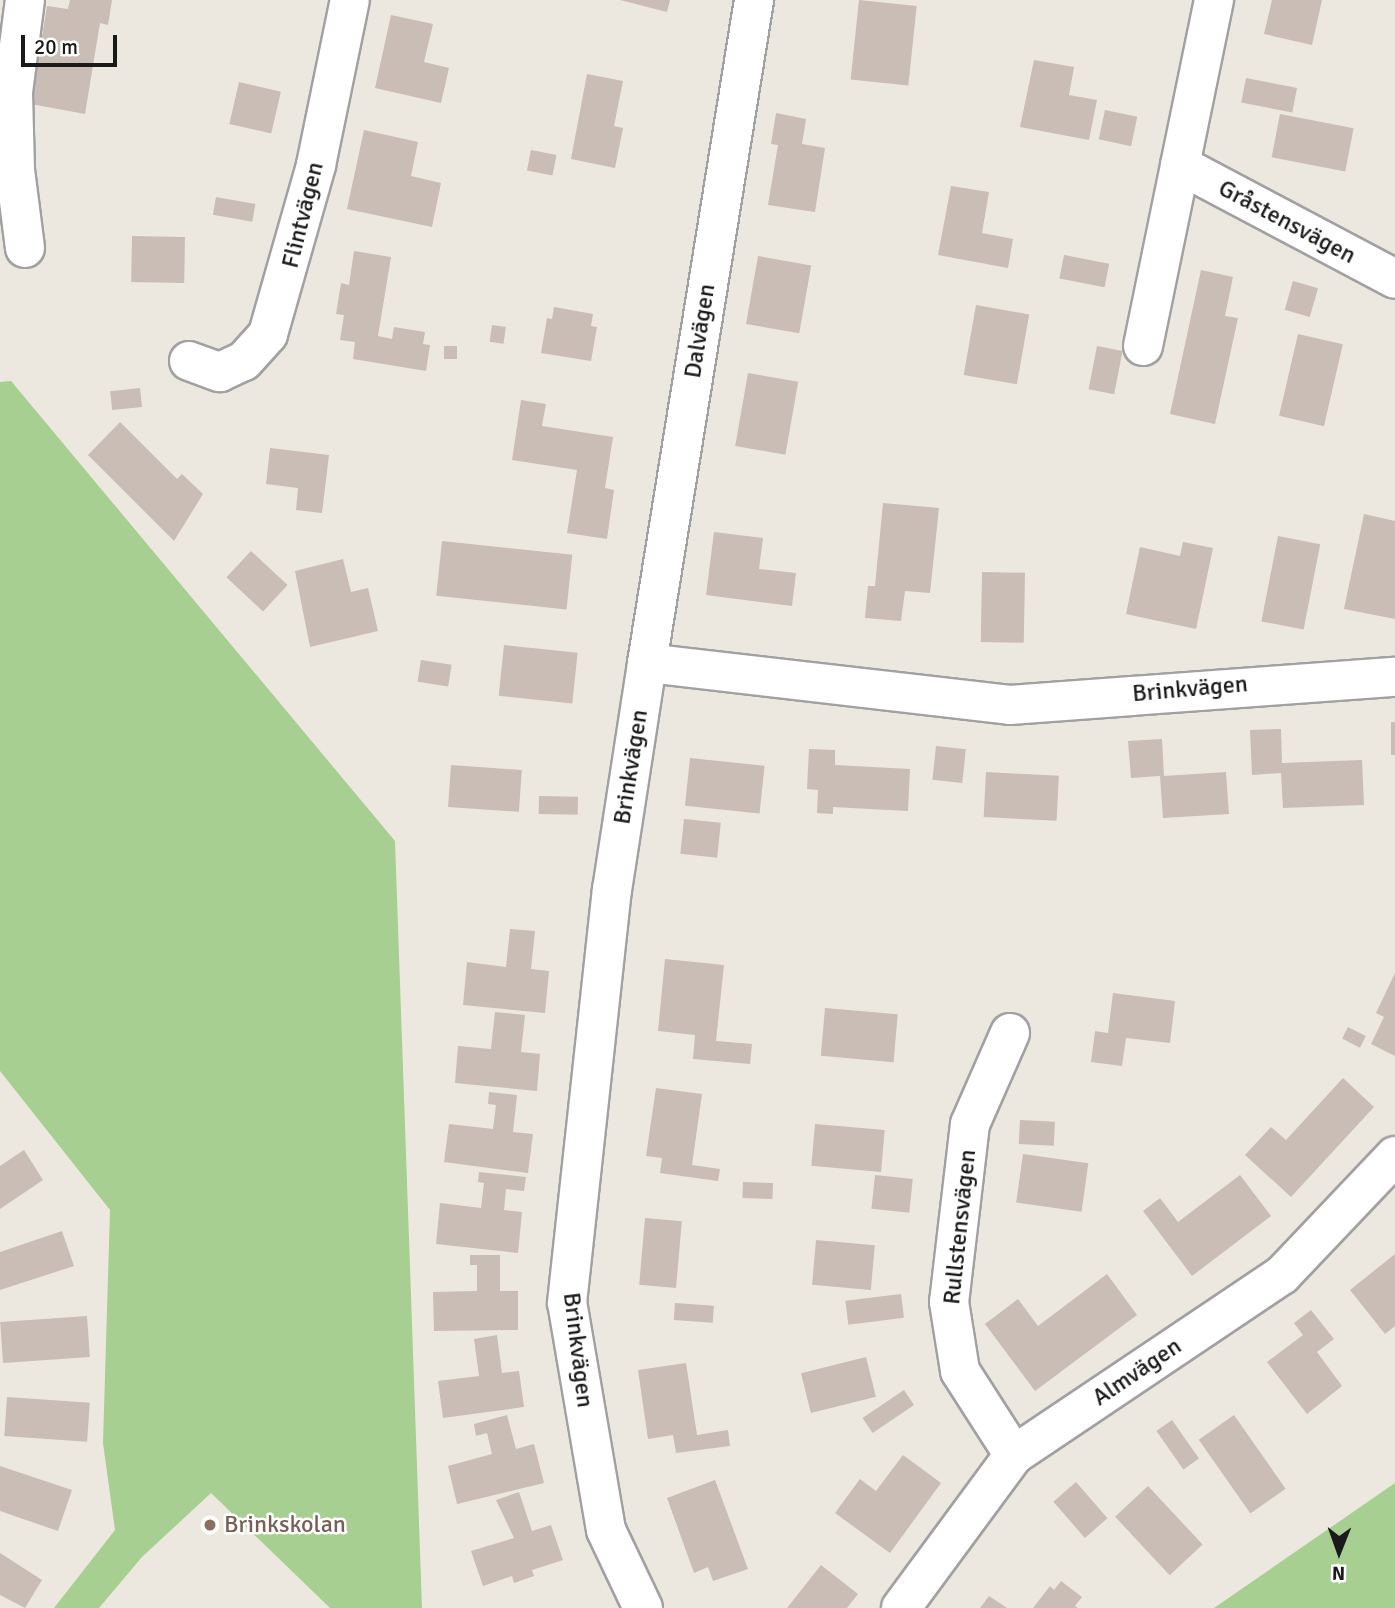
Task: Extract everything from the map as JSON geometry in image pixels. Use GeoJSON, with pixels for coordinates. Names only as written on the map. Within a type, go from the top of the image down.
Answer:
{"type":"FeatureCollection","features":[{"type":"Feature","properties":{"kind":"street"},"geometry":{"type":"LineString","coordinates":[[25,0],[13,92],[15,170],[25,248]]}},
{"type":"Feature","properties":{"kind":"street","name":"Flintvägen"},"geometry":{"type":"LineString","coordinates":[[189,360],[219,372],[244,361],[268,334],[316,165],[350,0]]}},
{"type":"Feature","properties":{"kind":"street","name":"Dalvägen"},"geometry":{"type":"LineString","coordinates":[[647,663],[754,0]]}},
{"type":"Feature","properties":{"kind":"street"},"geometry":{"type":"LineString","coordinates":[[1143,346],[1214,0]]}},
{"type":"Feature","properties":{"kind":"street","name":"Gråstensvägen"},"geometry":{"type":"LineString","coordinates":[[1180,165],[1395,279]]}},
{"type":"Feature","properties":{"kind":"street","name":"Brinkvägen"},"geometry":{"type":"LineString","coordinates":[[643,1608],[606,1530],[567,1303],[612,890],[647,663],[1010,705],[1395,677]]}},
{"type":"Feature","properties":{"kind":"street","name":"Rullstensvägen"},"geometry":{"type":"LineString","coordinates":[[1010,1033],[970,1124],[949,1302],[960,1371],[1014,1455]]}},
{"type":"Feature","properties":{"kind":"street","name":"Almvägen"},"geometry":{"type":"LineString","coordinates":[[901,1608],[1014,1455],[1282,1275],[1395,1156]]}},
{"type":"Feature","properties":{"kind":"green space"},"geometry":{"type":"Polygon","coordinates":[[[11,381],[395,841],[422,1608],[330,1608],[211,1493],[142,1557],[99,1608],[54,1608],[115,1530],[103,1443],[110,1210],[0,1071],[0,382],[11,381]]]}},
{"type":"Feature","properties":{"kind":"green space"},"geometry":{"type":"Polygon","coordinates":[[[1395,1483],[1395,1608],[1214,1608],[1395,1483]]]}},
{"type":"Feature","properties":{"kind":"building"},"geometry":{"type":"Polygon","coordinates":[[[70,0],[112,0],[108,25],[100,23],[85,114],[31,104],[47,6],[68,9],[70,0]]]}},
{"type":"Feature","properties":{"kind":"building"},"geometry":{"type":"Polygon","coordinates":[[[620,0],[670,0],[667,12],[620,0]]]}},
{"type":"Feature","properties":{"kind":"building"},"geometry":{"type":"Polygon","coordinates":[[[859,0],[917,6],[908,86],[851,80],[859,0]]]}},
{"type":"Feature","properties":{"kind":"building"},"geometry":{"type":"Polygon","coordinates":[[[1272,0],[1322,0],[1312,45],[1264,34],[1272,0]]]}},
{"type":"Feature","properties":{"kind":"building"},"geometry":{"type":"Polygon","coordinates":[[[391,15],[433,24],[424,62],[449,68],[441,103],[375,88],[391,15]]]}},
{"type":"Feature","properties":{"kind":"building"},"geometry":{"type":"Polygon","coordinates":[[[1034,60],[1074,67],[1069,95],[1097,100],[1089,140],[1020,127],[1034,60]]]}},
{"type":"Feature","properties":{"kind":"building"},"geometry":{"type":"Polygon","coordinates":[[[587,74],[623,81],[614,126],[623,128],[615,168],[571,159],[587,74]]]}},
{"type":"Feature","properties":{"kind":"building"},"geometry":{"type":"Polygon","coordinates":[[[1246,78],[1297,88],[1292,112],[1241,103],[1246,78]]]}},
{"type":"Feature","properties":{"kind":"building"},"geometry":{"type":"Polygon","coordinates":[[[239,82],[281,92],[271,134],[229,124],[239,82]]]}},
{"type":"Feature","properties":{"kind":"building"},"geometry":{"type":"Polygon","coordinates":[[[1105,110],[1137,117],[1131,146],[1099,139],[1105,110]]]}},
{"type":"Feature","properties":{"kind":"building"},"geometry":{"type":"Polygon","coordinates":[[[776,113],[806,119],[802,144],[825,148],[815,212],[768,205],[778,145],[771,144],[776,113]]]}},
{"type":"Feature","properties":{"kind":"building"},"geometry":{"type":"Polygon","coordinates":[[[1280,114],[1354,128],[1345,172],[1272,157],[1280,114]]]}},
{"type":"Feature","properties":{"kind":"building"},"geometry":{"type":"Polygon","coordinates":[[[364,130],[418,142],[411,176],[441,183],[432,227],[347,209],[364,130]]]}},
{"type":"Feature","properties":{"kind":"building"},"geometry":{"type":"Polygon","coordinates":[[[531,150],[557,155],[553,176],[527,171],[531,150]]]}},
{"type":"Feature","properties":{"kind":"building"},"geometry":{"type":"Polygon","coordinates":[[[951,186],[989,192],[982,233],[1013,239],[1008,268],[938,255],[951,186]]]}},
{"type":"Feature","properties":{"kind":"building"},"geometry":{"type":"Polygon","coordinates":[[[216,197],[255,204],[252,222],[213,215],[216,197]]]}},
{"type":"Feature","properties":{"kind":"building"},"geometry":{"type":"Polygon","coordinates":[[[132,236],[185,237],[184,283],[131,282],[132,236]]]}},
{"type":"Feature","properties":{"kind":"building"},"geometry":{"type":"Polygon","coordinates":[[[354,251],[391,257],[378,336],[392,339],[394,327],[425,332],[423,344],[430,345],[426,371],[353,359],[355,342],[340,340],[344,315],[336,314],[341,283],[349,285],[354,251]]]}},
{"type":"Feature","properties":{"kind":"building"},"geometry":{"type":"Polygon","coordinates":[[[1064,255],[1109,264],[1105,287],[1059,279],[1064,255]]]}},
{"type":"Feature","properties":{"kind":"building"},"geometry":{"type":"Polygon","coordinates":[[[758,256],[811,265],[799,333],[746,324],[758,256]]]}},
{"type":"Feature","properties":{"kind":"building"},"geometry":{"type":"Polygon","coordinates":[[[1201,270],[1233,277],[1225,316],[1238,318],[1215,424],[1170,414],[1201,270]]]}},
{"type":"Feature","properties":{"kind":"building"},"geometry":{"type":"Polygon","coordinates":[[[1293,281],[1318,288],[1310,317],[1285,310],[1293,281]]]}},
{"type":"Feature","properties":{"kind":"building"},"geometry":{"type":"Polygon","coordinates":[[[976,305],[1029,314],[1017,384],[964,375],[976,305]]]}},
{"type":"Feature","properties":{"kind":"building"},"geometry":{"type":"Polygon","coordinates":[[[554,307],[593,314],[591,326],[597,327],[591,361],[541,353],[547,318],[552,319],[554,307]]]}},
{"type":"Feature","properties":{"kind":"building"},"geometry":{"type":"Polygon","coordinates":[[[492,325],[506,327],[503,344],[490,342],[492,325]]]}},
{"type":"Feature","properties":{"kind":"building"},"geometry":{"type":"Polygon","coordinates":[[[1298,334],[1343,344],[1324,426],[1279,416],[1298,334]]]}},
{"type":"Feature","properties":{"kind":"building"},"geometry":{"type":"Polygon","coordinates":[[[444,346],[457,346],[457,359],[444,359],[444,346]]]}},
{"type":"Feature","properties":{"kind":"building"},"geometry":{"type":"Polygon","coordinates":[[[1097,346],[1123,351],[1114,394],[1089,389],[1097,346]]]}},
{"type":"Feature","properties":{"kind":"building"},"geometry":{"type":"Polygon","coordinates":[[[748,373],[798,382],[785,455],[735,446],[748,373]]]}},
{"type":"Feature","properties":{"kind":"building"},"geometry":{"type":"Polygon","coordinates":[[[140,388],[142,407],[112,410],[110,391],[140,388]]]}},
{"type":"Feature","properties":{"kind":"building"},"geometry":{"type":"Polygon","coordinates":[[[521,400],[546,404],[542,426],[613,437],[605,488],[614,490],[607,539],[567,533],[577,470],[512,460],[521,400]]]}},
{"type":"Feature","properties":{"kind":"building"},"geometry":{"type":"Polygon","coordinates":[[[120,422],[177,479],[182,474],[203,494],[174,541],[88,455],[120,422]]]}},
{"type":"Feature","properties":{"kind":"building"},"geometry":{"type":"Polygon","coordinates":[[[270,448],[329,455],[322,513],[296,510],[298,488],[266,484],[270,448]]]}},
{"type":"Feature","properties":{"kind":"building"},"geometry":{"type":"Polygon","coordinates":[[[883,503],[939,508],[930,593],[905,591],[901,621],[865,618],[868,586],[875,586],[883,503]]]}},
{"type":"Feature","properties":{"kind":"building"},"geometry":{"type":"Polygon","coordinates":[[[1364,514],[1395,521],[1395,619],[1344,609],[1364,514]]]}},
{"type":"Feature","properties":{"kind":"building"},"geometry":{"type":"Polygon","coordinates":[[[714,532],[763,538],[759,569],[796,573],[792,606],[706,595],[714,532]]]}},
{"type":"Feature","properties":{"kind":"building"},"geometry":{"type":"Polygon","coordinates":[[[1278,536],[1320,544],[1304,630],[1261,621],[1278,536]]]}},
{"type":"Feature","properties":{"kind":"building"},"geometry":{"type":"Polygon","coordinates":[[[442,541],[572,555],[567,609],[436,596],[442,541]]]}},
{"type":"Feature","properties":{"kind":"building"},"geometry":{"type":"Polygon","coordinates":[[[1183,542],[1213,548],[1196,629],[1126,614],[1140,547],[1180,556],[1183,542]]]}},
{"type":"Feature","properties":{"kind":"building"},"geometry":{"type":"Polygon","coordinates":[[[251,551],[288,585],[263,611],[226,577],[251,551]]]}},
{"type":"Feature","properties":{"kind":"building"},"geometry":{"type":"Polygon","coordinates":[[[343,559],[351,592],[368,588],[378,631],[310,647],[295,571],[343,559]]]}},
{"type":"Feature","properties":{"kind":"building"},"geometry":{"type":"Polygon","coordinates":[[[982,572],[1025,573],[1024,643],[981,642],[982,572]]]}},
{"type":"Feature","properties":{"kind":"building"},"geometry":{"type":"Polygon","coordinates":[[[504,645],[578,653],[572,703],[499,696],[504,645]]]}},
{"type":"Feature","properties":{"kind":"building"},"geometry":{"type":"Polygon","coordinates":[[[421,660],[452,665],[448,687],[418,682],[421,660]]]}},
{"type":"Feature","properties":{"kind":"building"},"geometry":{"type":"Polygon","coordinates":[[[1391,722],[1395,722],[1395,755],[1391,755],[1391,722]]]}},
{"type":"Feature","properties":{"kind":"building"},"geometry":{"type":"Polygon","coordinates":[[[1281,729],[1282,763],[1362,760],[1364,805],[1283,808],[1281,773],[1252,775],[1250,730],[1281,729]]]}},
{"type":"Feature","properties":{"kind":"building"},"geometry":{"type":"Polygon","coordinates":[[[1162,739],[1164,776],[1226,772],[1229,814],[1163,818],[1160,776],[1131,778],[1128,741],[1162,739]]]}},
{"type":"Feature","properties":{"kind":"building"},"geometry":{"type":"Polygon","coordinates":[[[936,746],[966,749],[962,783],[932,780],[936,746]]]}},
{"type":"Feature","properties":{"kind":"building"},"geometry":{"type":"Polygon","coordinates":[[[809,749],[835,750],[835,765],[910,769],[908,811],[833,807],[833,814],[817,813],[818,790],[807,789],[809,749]]]}},
{"type":"Feature","properties":{"kind":"building"},"geometry":{"type":"Polygon","coordinates":[[[690,758],[765,766],[760,814],[685,806],[690,758]]]}},
{"type":"Feature","properties":{"kind":"building"},"geometry":{"type":"Polygon","coordinates":[[[451,765],[522,770],[519,812],[448,807],[451,765]]]}},
{"type":"Feature","properties":{"kind":"building"},"geometry":{"type":"Polygon","coordinates":[[[986,772],[1059,776],[1057,821],[984,817],[986,772]]]}},
{"type":"Feature","properties":{"kind":"building"},"geometry":{"type":"Polygon","coordinates":[[[539,796],[578,797],[578,815],[539,814],[539,796]]]}},
{"type":"Feature","properties":{"kind":"building"},"geometry":{"type":"Polygon","coordinates":[[[684,819],[721,823],[717,858],[680,854],[684,819]]]}},
{"type":"Feature","properties":{"kind":"building"},"geometry":{"type":"Polygon","coordinates":[[[510,929],[535,931],[531,969],[549,971],[545,1013],[463,1005],[467,962],[506,967],[510,929]]]}},
{"type":"Feature","properties":{"kind":"building"},"geometry":{"type":"Polygon","coordinates":[[[665,959],[724,965],[716,1041],[752,1044],[750,1064],[693,1059],[695,1035],[658,1031],[665,959]]]}},
{"type":"Feature","properties":{"kind":"building"},"geometry":{"type":"Polygon","coordinates":[[[1395,973],[1395,1056],[1371,1044],[1384,1017],[1376,1013],[1395,973]]]}},
{"type":"Feature","properties":{"kind":"building"},"geometry":{"type":"Polygon","coordinates":[[[1113,993],[1175,1001],[1170,1043],[1126,1038],[1122,1066],[1091,1062],[1095,1031],[1108,1033],[1113,993]]]}},
{"type":"Feature","properties":{"kind":"building"},"geometry":{"type":"Polygon","coordinates":[[[825,1008],[898,1014],[894,1062],[821,1056],[825,1008]]]}},
{"type":"Feature","properties":{"kind":"building"},"geometry":{"type":"Polygon","coordinates":[[[495,1012],[525,1015],[521,1052],[540,1054],[537,1091],[455,1083],[458,1046],[491,1049],[495,1012]]]}},
{"type":"Feature","properties":{"kind":"building"},"geometry":{"type":"Polygon","coordinates":[[[1348,1027],[1366,1036],[1360,1048],[1342,1039],[1348,1027]]]}},
{"type":"Feature","properties":{"kind":"building"},"geometry":{"type":"Polygon","coordinates":[[[1343,1078],[1374,1107],[1291,1197],[1245,1155],[1271,1127],[1286,1140],[1343,1078]]]}},
{"type":"Feature","properties":{"kind":"building"},"geometry":{"type":"Polygon","coordinates":[[[656,1088],[702,1094],[692,1165],[720,1169],[718,1181],[660,1173],[662,1158],[646,1156],[656,1088]]]}},
{"type":"Feature","properties":{"kind":"building"},"geometry":{"type":"Polygon","coordinates":[[[489,1092],[517,1095],[513,1132],[533,1134],[528,1173],[444,1162],[449,1124],[493,1129],[496,1105],[488,1104],[489,1092]]]}},
{"type":"Feature","properties":{"kind":"building"},"geometry":{"type":"Polygon","coordinates":[[[1020,1120],[1055,1122],[1054,1146],[1019,1144],[1020,1120]]]}},
{"type":"Feature","properties":{"kind":"building"},"geometry":{"type":"Polygon","coordinates":[[[815,1124],[885,1130],[881,1172],[811,1166],[815,1124]]]}},
{"type":"Feature","properties":{"kind":"building"},"geometry":{"type":"Polygon","coordinates":[[[24,1150],[43,1180],[0,1209],[0,1166],[24,1150]]]}},
{"type":"Feature","properties":{"kind":"building"},"geometry":{"type":"Polygon","coordinates":[[[1023,1154],[1088,1163],[1082,1212],[1016,1203],[1023,1154]]]}},
{"type":"Feature","properties":{"kind":"building"},"geometry":{"type":"Polygon","coordinates":[[[479,1172],[526,1177],[524,1191],[506,1189],[504,1210],[522,1212],[518,1253],[436,1244],[440,1203],[481,1208],[484,1183],[478,1182],[479,1172]]]}},
{"type":"Feature","properties":{"kind":"building"},"geometry":{"type":"Polygon","coordinates":[[[875,1175],[913,1179],[909,1213],[871,1209],[875,1175]]]}},
{"type":"Feature","properties":{"kind":"building"},"geometry":{"type":"Polygon","coordinates":[[[1240,1175],[1271,1216],[1192,1276],[1143,1211],[1160,1198],[1178,1222],[1240,1175]]]}},
{"type":"Feature","properties":{"kind":"building"},"geometry":{"type":"Polygon","coordinates":[[[743,1182],[773,1183],[772,1199],[742,1198],[743,1182]]]}},
{"type":"Feature","properties":{"kind":"building"},"geometry":{"type":"Polygon","coordinates":[[[645,1218],[682,1221],[676,1288],[639,1285],[645,1218]]]}},
{"type":"Feature","properties":{"kind":"building"},"geometry":{"type":"Polygon","coordinates":[[[62,1231],[74,1266],[0,1290],[0,1252],[62,1231]]]}},
{"type":"Feature","properties":{"kind":"building"},"geometry":{"type":"Polygon","coordinates":[[[816,1240],[875,1245],[871,1290],[812,1285],[816,1240]]]}},
{"type":"Feature","properties":{"kind":"building"},"geometry":{"type":"Polygon","coordinates":[[[1395,1254],[1395,1326],[1385,1334],[1350,1290],[1395,1254]]]}},
{"type":"Feature","properties":{"kind":"building"},"geometry":{"type":"Polygon","coordinates":[[[470,1255],[500,1255],[500,1291],[518,1291],[518,1330],[434,1331],[433,1292],[477,1291],[477,1265],[470,1265],[470,1255]]]}},
{"type":"Feature","properties":{"kind":"building"},"geometry":{"type":"Polygon","coordinates":[[[1107,1274],[1137,1315],[1035,1391],[985,1324],[1018,1299],[1038,1326],[1107,1274]]]}},
{"type":"Feature","properties":{"kind":"building"},"geometry":{"type":"Polygon","coordinates":[[[901,1294],[904,1318],[848,1325],[845,1301],[901,1294]]]}},
{"type":"Feature","properties":{"kind":"building"},"geometry":{"type":"Polygon","coordinates":[[[675,1303],[714,1306],[713,1323],[674,1320],[675,1303]]]}},
{"type":"Feature","properties":{"kind":"building"},"geometry":{"type":"Polygon","coordinates":[[[1311,1310],[1334,1339],[1317,1352],[1342,1386],[1307,1414],[1267,1362],[1303,1335],[1294,1323],[1311,1310]]]}},
{"type":"Feature","properties":{"kind":"building"},"geometry":{"type":"Polygon","coordinates":[[[87,1316],[90,1357],[3,1363],[0,1322],[87,1316]]]}},
{"type":"Feature","properties":{"kind":"building"},"geometry":{"type":"Polygon","coordinates":[[[497,1335],[502,1373],[519,1371],[524,1407],[443,1418],[438,1381],[479,1376],[474,1339],[497,1335]]]}},
{"type":"Feature","properties":{"kind":"building"},"geometry":{"type":"Polygon","coordinates":[[[866,1357],[876,1397],[811,1413],[801,1373],[866,1357]]]}},
{"type":"Feature","properties":{"kind":"building"},"geometry":{"type":"Polygon","coordinates":[[[686,1363],[697,1435],[728,1430],[730,1446],[676,1453],[673,1435],[648,1439],[638,1370],[686,1363]]]}},
{"type":"Feature","properties":{"kind":"building"},"geometry":{"type":"Polygon","coordinates":[[[904,1390],[914,1405],[873,1433],[863,1418],[904,1390]]]}},
{"type":"Feature","properties":{"kind":"building"},"geometry":{"type":"Polygon","coordinates":[[[7,1397],[90,1403],[87,1442],[4,1436],[7,1397]]]}},
{"type":"Feature","properties":{"kind":"building"},"geometry":{"type":"Polygon","coordinates":[[[507,1415],[516,1449],[534,1444],[544,1483],[457,1504],[448,1466],[492,1454],[487,1433],[476,1436],[474,1424],[507,1415]]]}},
{"type":"Feature","properties":{"kind":"building"},"geometry":{"type":"Polygon","coordinates":[[[1234,1415],[1286,1489],[1250,1513],[1199,1440],[1234,1415]]]}},
{"type":"Feature","properties":{"kind":"building"},"geometry":{"type":"Polygon","coordinates":[[[1172,1420],[1199,1459],[1183,1469],[1156,1431],[1172,1420]]]}},
{"type":"Feature","properties":{"kind":"building"},"geometry":{"type":"Polygon","coordinates":[[[903,1455],[941,1483],[890,1553],[835,1513],[860,1479],[876,1491],[903,1455]]]}},
{"type":"Feature","properties":{"kind":"building"},"geometry":{"type":"Polygon","coordinates":[[[0,1466],[72,1490],[58,1531],[0,1511],[0,1466]]]}},
{"type":"Feature","properties":{"kind":"building"},"geometry":{"type":"Polygon","coordinates":[[[715,1480],[748,1569],[713,1581],[708,1567],[694,1573],[667,1498],[715,1480]]]}},
{"type":"Feature","properties":{"kind":"building"},"geometry":{"type":"Polygon","coordinates":[[[1076,1482],[1107,1518],[1085,1538],[1053,1502],[1076,1482]]]}},
{"type":"Feature","properties":{"kind":"building"},"geometry":{"type":"Polygon","coordinates":[[[1148,1486],[1203,1545],[1170,1575],[1115,1517],[1148,1486]]]}},
{"type":"Feature","properties":{"kind":"building"},"geometry":{"type":"Polygon","coordinates":[[[519,1492],[532,1531],[551,1525],[563,1560],[532,1570],[534,1576],[514,1583],[512,1576],[483,1586],[471,1551],[514,1538],[496,1500],[519,1492]]]}},
{"type":"Feature","properties":{"kind":"building"},"geometry":{"type":"Polygon","coordinates":[[[0,1553],[42,1580],[25,1608],[0,1595],[0,1553]]]}},
{"type":"Feature","properties":{"kind":"building"},"geometry":{"type":"Polygon","coordinates":[[[821,1565],[858,1594],[847,1608],[787,1608],[821,1565]]]}},
{"type":"Feature","properties":{"kind":"building"},"geometry":{"type":"Polygon","coordinates":[[[1061,1581],[1082,1597],[1075,1606],[1078,1608],[1033,1608],[1050,1586],[1054,1590],[1061,1581]]]}},
{"type":"Feature","properties":{"kind":"building"},"geometry":{"type":"Polygon","coordinates":[[[989,1596],[1007,1608],[980,1608],[989,1596]]]}},
{"type":"Feature","properties":{"kind":"place","name":"Brinkskolan"},"geometry":{"type":"Point","coordinates":[210,1525]}}]}
